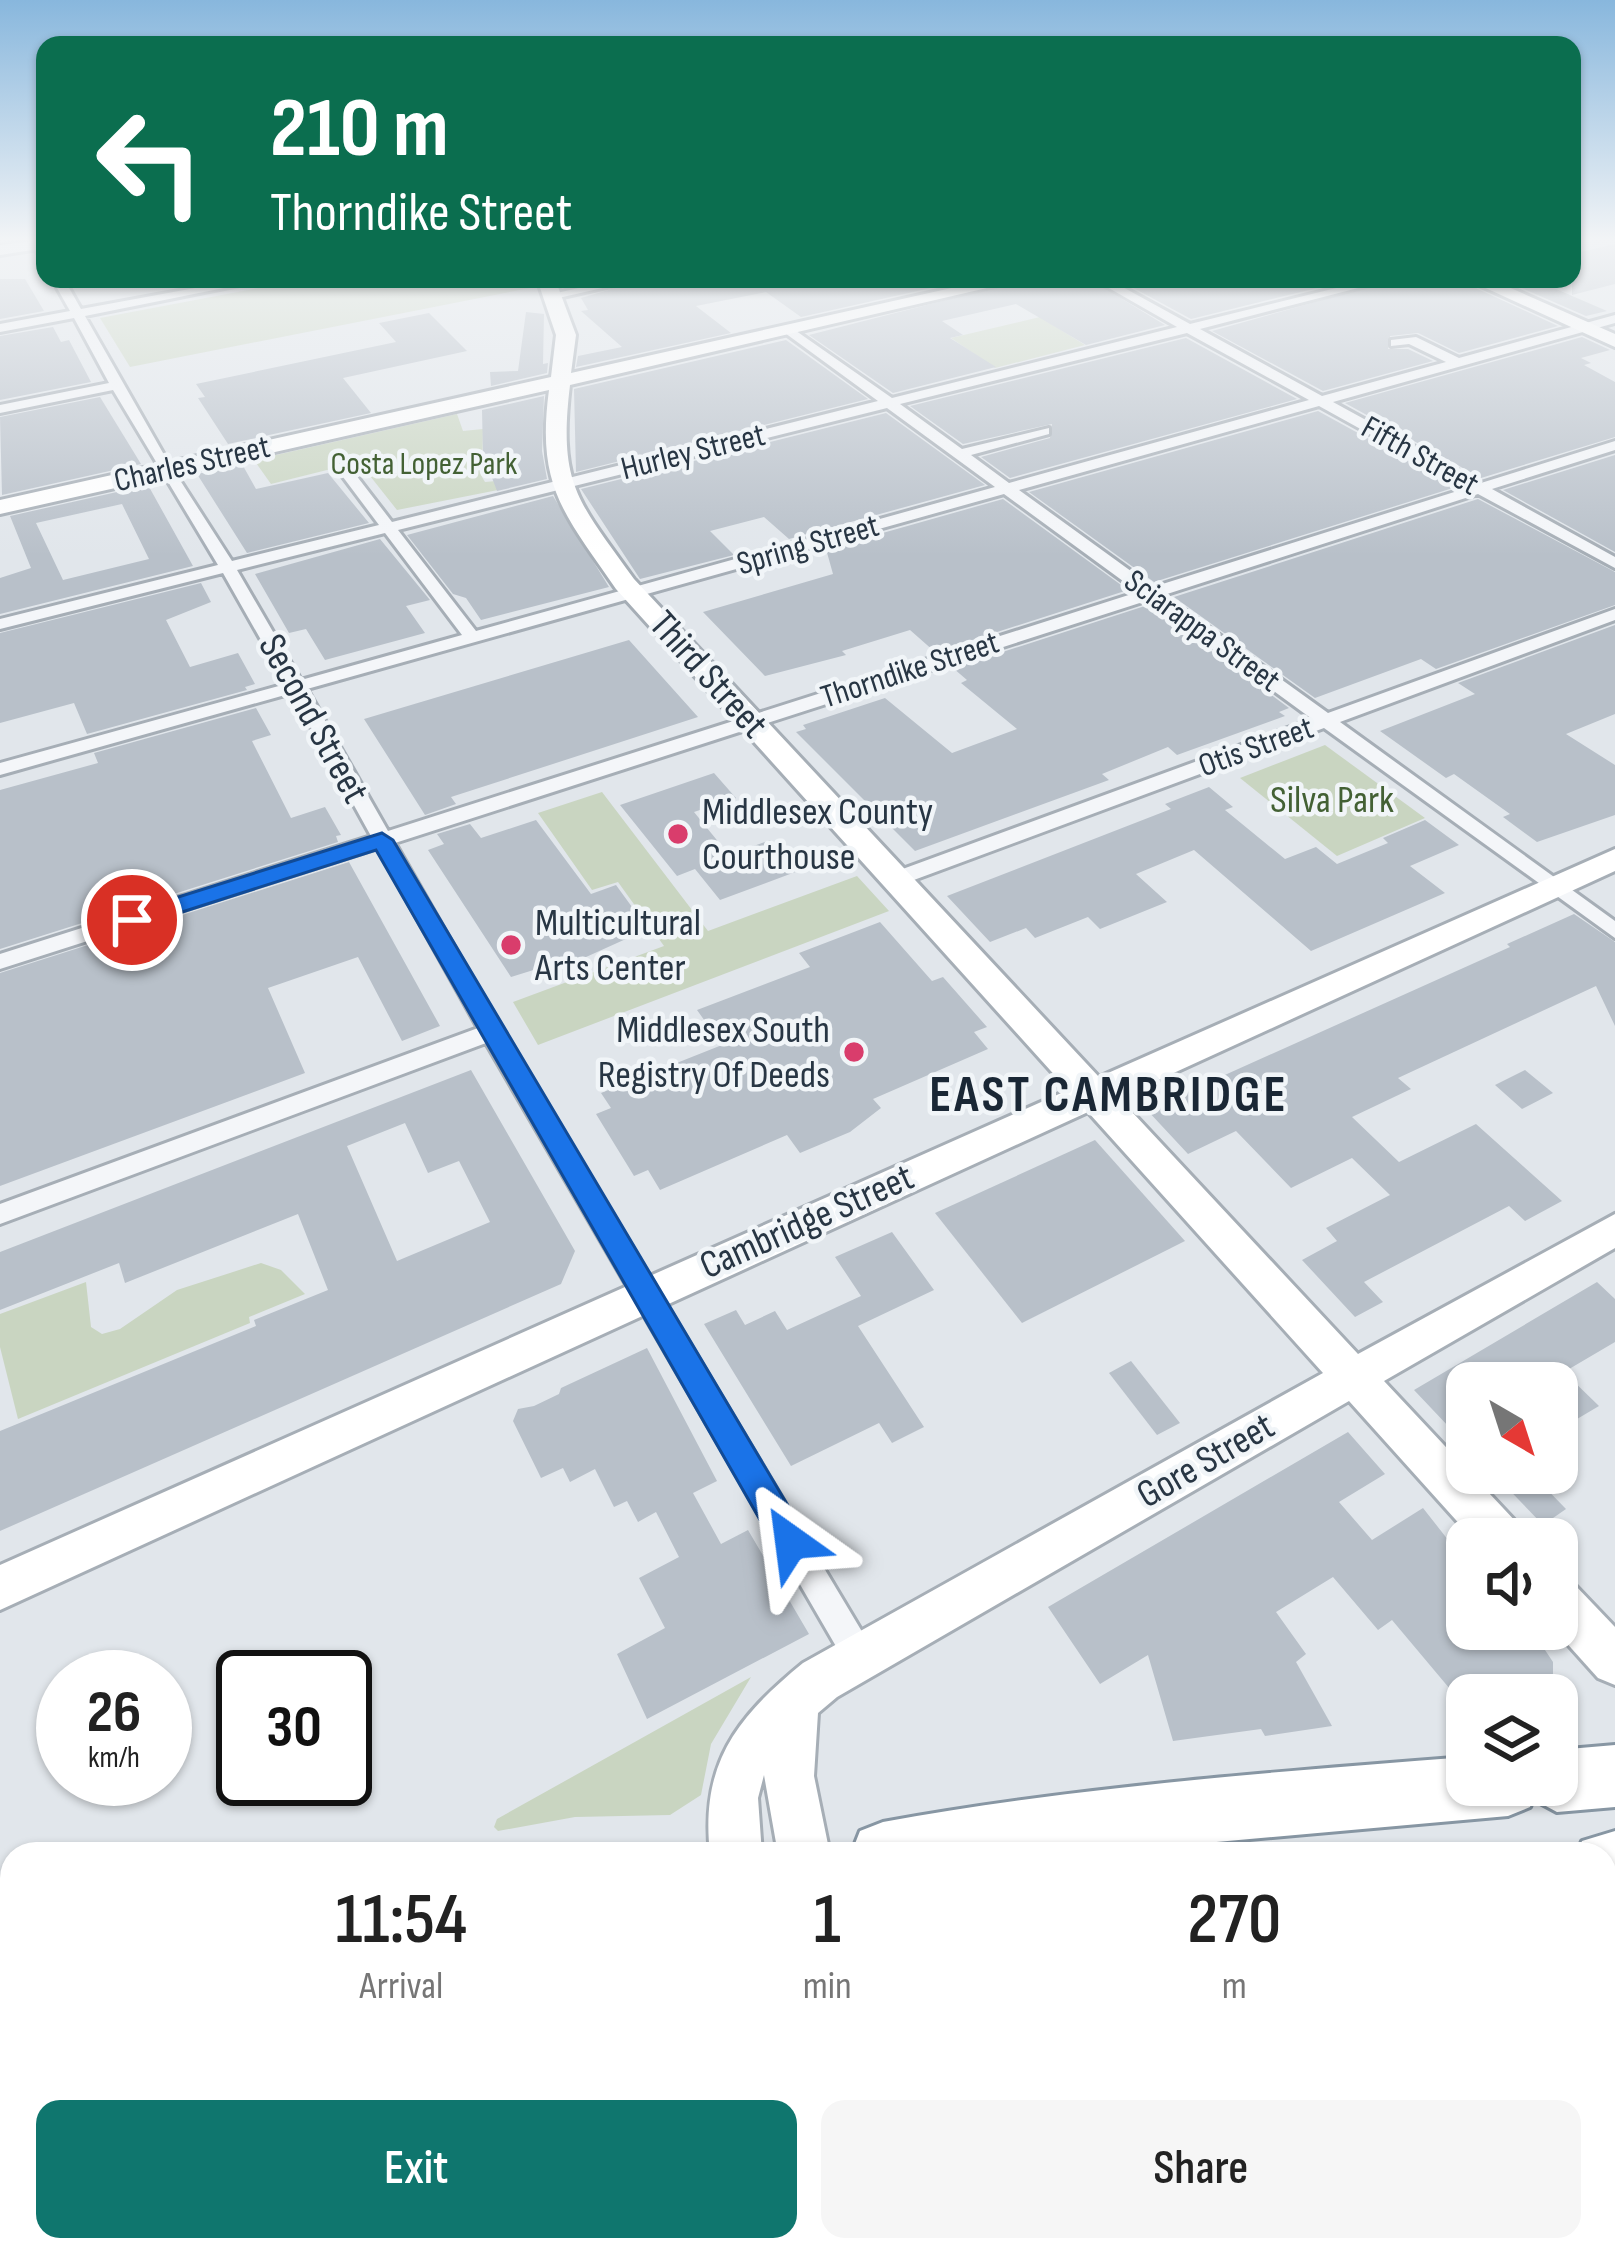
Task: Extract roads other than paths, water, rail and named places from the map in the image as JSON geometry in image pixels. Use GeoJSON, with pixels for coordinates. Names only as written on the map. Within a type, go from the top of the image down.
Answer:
{"type":"FeatureCollection","features":[{"type":"Feature","properties":{"kind":"highway"},"geometry":{"type":"LineString","coordinates":[[1578,1779],[1615,1776]]}},
{"type":"Feature","properties":{"kind":"highway"},"geometry":{"type":"LineString","coordinates":[[945,1842],[997,1832],[1122,1834],[1446,1793]]}},
{"type":"Feature","properties":{"kind":"main road","name":"Third Street"},"geometry":{"type":"LineString","coordinates":[[565,346],[553,439],[565,498],[633,594],[1483,1518]]}},
{"type":"Feature","properties":{"kind":"main road","name":"Charles Street"},"geometry":{"type":"LineString","coordinates":[[0,507],[720,346]]}},
{"type":"Feature","properties":{"kind":"main road","name":"Cambridge Street"},"geometry":{"type":"LineString","coordinates":[[0,1588],[1615,859]]}},
{"type":"Feature","properties":{"kind":"main road","name":"Gore Street"},"geometry":{"type":"LineString","coordinates":[[734,1842],[730,1810],[736,1774],[750,1749],[800,1697],[859,1656],[1615,1229]]}},
{"type":"Feature","properties":{"kind":"main road"},"geometry":{"type":"LineString","coordinates":[[1578,1621],[1615,1661]]}},
{"type":"Feature","properties":{"kind":"main road"},"geometry":{"type":"LineString","coordinates":[[800,1697],[789,1725],[786,1754],[802,1842]]}},
{"type":"Feature","properties":{"kind":"street","name":"Second Street"},"geometry":{"type":"LineString","coordinates":[[97,346],[491,1032],[859,1656]]}},
{"type":"Feature","properties":{"kind":"street","name":"Sciarappa Street"},"geometry":{"type":"LineString","coordinates":[[810,346],[1615,931]]}},
{"type":"Feature","properties":{"kind":"street","name":"Hurley Street"},"geometry":{"type":"LineString","coordinates":[[0,624],[1118,346]]}},
{"type":"Feature","properties":{"kind":"street","name":"Fifth Street"},"geometry":{"type":"LineString","coordinates":[[1219,346],[1615,563]]}},
{"type":"Feature","properties":{"kind":"street"},"geometry":{"type":"LineString","coordinates":[[1422,346],[1458,363]]}},
{"type":"Feature","properties":{"kind":"street","name":"Spring Street"},"geometry":{"type":"LineString","coordinates":[[0,769],[1521,346]]}},
{"type":"Feature","properties":{"kind":"street"},"geometry":{"type":"LineString","coordinates":[[0,409],[118,385]]}},
{"type":"Feature","properties":{"kind":"street"},"geometry":{"type":"LineString","coordinates":[[960,454],[1044,431]]}},
{"type":"Feature","properties":{"kind":"street","name":"Thorndike Street"},"geometry":{"type":"LineString","coordinates":[[0,962],[1615,445]]}},
{"type":"Feature","properties":{"kind":"street"},"geometry":{"type":"LineString","coordinates":[[344,469],[473,638]]}},
{"type":"Feature","properties":{"kind":"street","name":"Otis Street"},"geometry":{"type":"LineString","coordinates":[[896,879],[1615,614]]}},
{"type":"Feature","properties":{"kind":"street"},"geometry":{"type":"LineString","coordinates":[[0,1214],[491,1032]]}},
{"type":"Feature","properties":{"kind":"place","name":"Middlesex County Courthouse"},"geometry":{"type":"Point","coordinates":[678,834]}},
{"type":"Feature","properties":{"kind":"place","name":"Multicultural Arts Center"},"geometry":{"type":"Point","coordinates":[511,945]}},
{"type":"Feature","properties":{"kind":"place","name":"Middlesex South Registry Of Deeds"},"geometry":{"type":"Point","coordinates":[854,1052]}},
{"type":"Feature","properties":{"kind":"district","name":"EAST CAMBRIDGE"},"geometry":{"type":"Point","coordinates":[1109,1095]}},
{"type":"Feature","properties":{"kind":"park label","name":"Costa Lopez Park"},"geometry":{"type":"Point","coordinates":[424,464]}},
{"type":"Feature","properties":{"kind":"park label","name":"Silva Park"},"geometry":{"type":"Point","coordinates":[1332,800]}}]}
